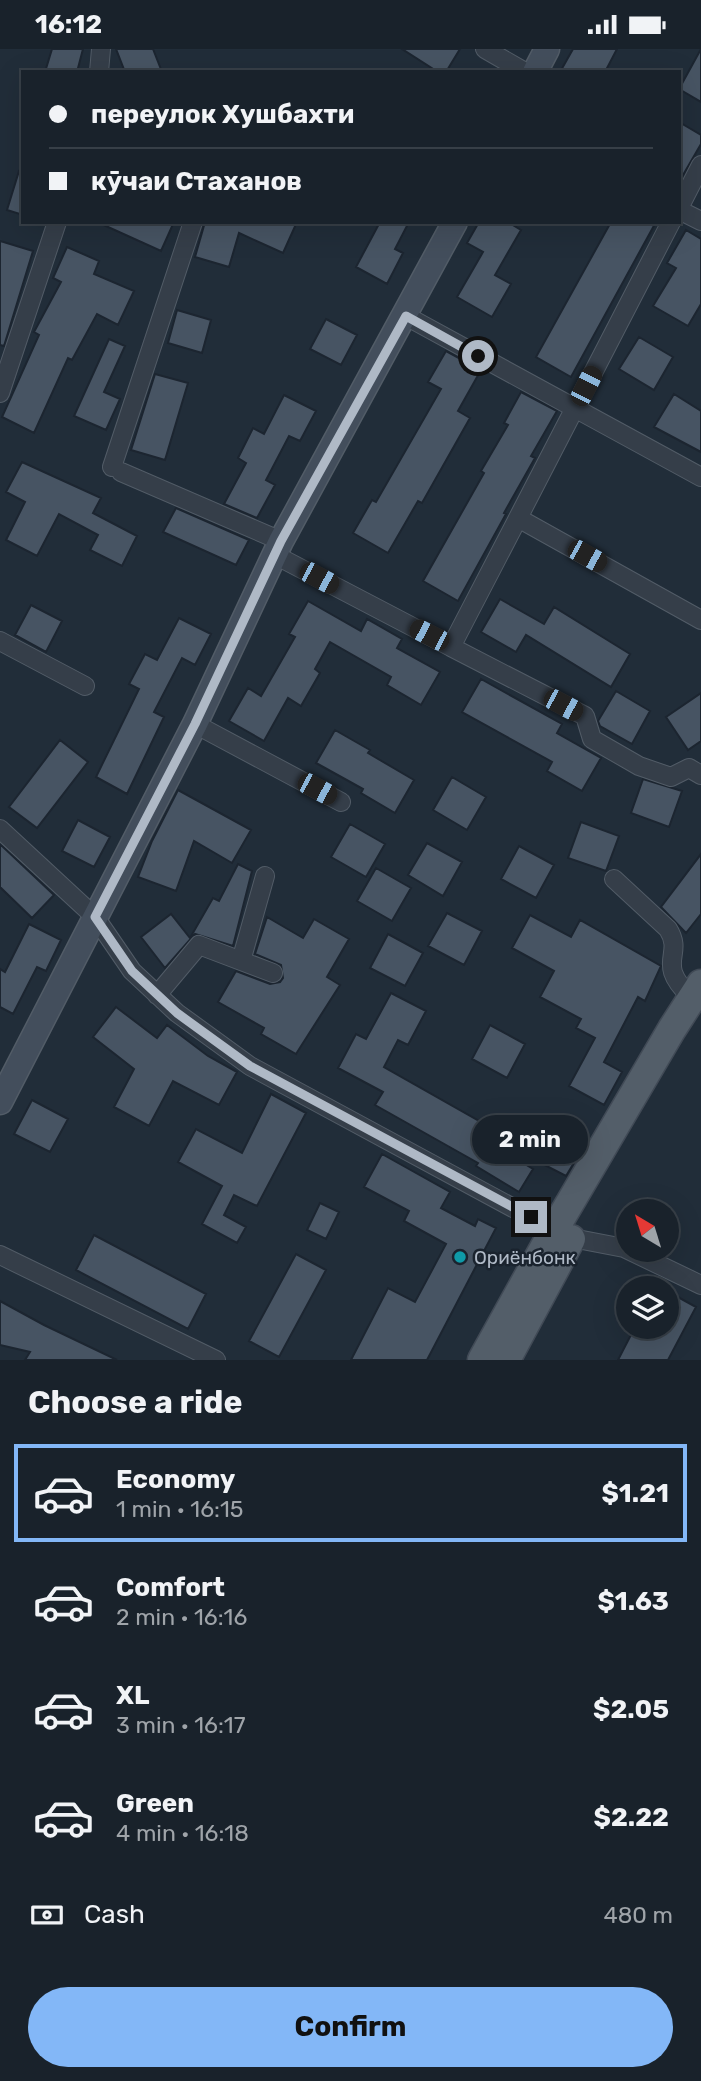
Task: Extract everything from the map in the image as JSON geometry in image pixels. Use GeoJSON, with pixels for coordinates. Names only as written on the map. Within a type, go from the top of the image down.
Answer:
{"type":"FeatureCollection","features":[{"type":"Feature","properties":{"kind":"main road"},"geometry":{"type":"LineString","coordinates":[[482,1360],[563,1234],[698,997]]}},
{"type":"Feature","properties":{"kind":"main road"},"geometry":{"type":"LineString","coordinates":[[506,1360],[563,1234]]}},
{"type":"Feature","properties":{"kind":"street"},"geometry":{"type":"LineString","coordinates":[[99,70],[101,49]]}},
{"type":"Feature","properties":{"kind":"street"},"geometry":{"type":"LineString","coordinates":[[485,49],[522,70]]}},
{"type":"Feature","properties":{"kind":"street"},"geometry":{"type":"LineString","coordinates":[[536,70],[547,49]]}},
{"type":"Feature","properties":{"kind":"street"},"geometry":{"type":"LineString","coordinates":[[681,205],[701,165]]}},
{"type":"Feature","properties":{"kind":"street"},"geometry":{"type":"LineString","coordinates":[[681,210],[701,221]]}},
{"type":"Feature","properties":{"kind":"street"},"geometry":{"type":"LineString","coordinates":[[0,393],[56,224]]}},
{"type":"Feature","properties":{"kind":"street"},"geometry":{"type":"LineString","coordinates":[[192,224],[117,469],[278,548],[451,647],[585,716],[592,739],[639,766],[671,777],[695,771]]}},
{"type":"Feature","properties":{"kind":"street"},"geometry":{"type":"LineString","coordinates":[[0,1102],[195,724],[278,548],[455,224]]}},
{"type":"Feature","properties":{"kind":"street"},"geometry":{"type":"LineString","coordinates":[[451,647],[670,224]]}},
{"type":"Feature","properties":{"kind":"street"},"geometry":{"type":"LineString","coordinates":[[406,316],[701,477]]}},
{"type":"Feature","properties":{"kind":"street"},"geometry":{"type":"LineString","coordinates":[[518,518],[701,620]]}},
{"type":"Feature","properties":{"kind":"street"},"geometry":{"type":"LineString","coordinates":[[0,641],[85,686]]}},
{"type":"Feature","properties":{"kind":"street"},"geometry":{"type":"LineString","coordinates":[[195,724],[341,802]]}},
{"type":"Feature","properties":{"kind":"street"},"geometry":{"type":"LineString","coordinates":[[0,829],[95,917],[132,971],[157,995],[177,1013],[250,1066],[563,1234],[624,1248],[701,1285]]}},
{"type":"Feature","properties":{"kind":"street"},"geometry":{"type":"LineString","coordinates":[[241,961],[264,876]]}},
{"type":"Feature","properties":{"kind":"street"},"geometry":{"type":"LineString","coordinates":[[614,879],[668,929],[674,938],[670,970],[677,983],[698,997]]}},
{"type":"Feature","properties":{"kind":"street"},"geometry":{"type":"LineString","coordinates":[[157,995],[199,945],[273,973]]}},
{"type":"Feature","properties":{"kind":"street"},"geometry":{"type":"LineString","coordinates":[[0,1255],[216,1360]]}},
{"type":"Feature","properties":{"kind":"building"},"geometry":{"type":"Polygon","coordinates":[[[52,49],[83,49],[78,70],[46,70],[52,49]]]}},
{"type":"Feature","properties":{"kind":"building"},"geometry":{"type":"Polygon","coordinates":[[[116,49],[153,49],[161,70],[124,70],[116,49]]]}},
{"type":"Feature","properties":{"kind":"building"},"geometry":{"type":"Polygon","coordinates":[[[402,49],[460,49],[447,70],[435,70],[402,49]]]}},
{"type":"Feature","properties":{"kind":"building"},"geometry":{"type":"Polygon","coordinates":[[[573,49],[617,49],[606,70],[561,70],[573,49]]]}},
{"type":"Feature","properties":{"kind":"building"},"geometry":{"type":"Polygon","coordinates":[[[701,49],[701,102],[681,90],[681,85],[701,49]]]}},
{"type":"Feature","properties":{"kind":"building"},"geometry":{"type":"Polygon","coordinates":[[[681,123],[701,135],[701,144],[681,179],[681,123]]]}},
{"type":"Feature","properties":{"kind":"building"},"geometry":{"type":"Polygon","coordinates":[[[19,171],[21,172],[21,214],[7,210],[19,171]]]}},
{"type":"Feature","properties":{"kind":"building"},"geometry":{"type":"Polygon","coordinates":[[[101,224],[173,224],[161,251],[101,224]]]}},
{"type":"Feature","properties":{"kind":"building"},"geometry":{"type":"Polygon","coordinates":[[[204,224],[296,224],[283,253],[239,233],[229,267],[195,257],[204,224]]]}},
{"type":"Feature","properties":{"kind":"building"},"geometry":{"type":"Polygon","coordinates":[[[379,224],[408,224],[395,249],[403,253],[387,284],[356,267],[379,224]]]}},
{"type":"Feature","properties":{"kind":"building"},"geometry":{"type":"Polygon","coordinates":[[[478,224],[511,224],[521,230],[495,275],[511,284],[492,317],[457,297],[483,252],[467,243],[478,224]]]}},
{"type":"Feature","properties":{"kind":"building"},"geometry":{"type":"Polygon","coordinates":[[[610,224],[655,224],[571,377],[536,357],[610,224]]]}},
{"type":"Feature","properties":{"kind":"building"},"geometry":{"type":"Polygon","coordinates":[[[686,230],[701,239],[701,304],[688,326],[653,306],[676,268],[667,263],[686,230]]]}},
{"type":"Feature","properties":{"kind":"building"},"geometry":{"type":"Polygon","coordinates":[[[0,241],[33,251],[4,346],[0,345],[0,241]]]}},
{"type":"Feature","properties":{"kind":"building"},"geometry":{"type":"Polygon","coordinates":[[[67,247],[99,261],[94,274],[134,291],[118,325],[97,314],[72,360],[68,358],[34,433],[2,417],[39,335],[34,332],[61,282],[53,278],[67,247]]]}},
{"type":"Feature","properties":{"kind":"building"},"geometry":{"type":"Polygon","coordinates":[[[177,310],[211,320],[202,353],[168,343],[177,310]]]}},
{"type":"Feature","properties":{"kind":"building"},"geometry":{"type":"Polygon","coordinates":[[[326,319],[357,335],[341,365],[310,349],[326,319]]]}},
{"type":"Feature","properties":{"kind":"building"},"geometry":{"type":"Polygon","coordinates":[[[639,337],[673,357],[654,390],[619,369],[639,337]]]}},
{"type":"Feature","properties":{"kind":"building"},"geometry":{"type":"Polygon","coordinates":[[[109,339],[125,346],[104,392],[120,399],[106,430],[74,416],[109,339]]]}},
{"type":"Feature","properties":{"kind":"building"},"geometry":{"type":"Polygon","coordinates":[[[446,351],[481,370],[458,411],[470,418],[422,503],[418,501],[388,553],[353,533],[372,500],[376,502],[441,389],[428,382],[446,351]]]}},
{"type":"Feature","properties":{"kind":"building"},"geometry":{"type":"Polygon","coordinates":[[[155,374],[188,383],[165,460],[131,450],[155,374]]]}},
{"type":"Feature","properties":{"kind":"building"},"geometry":{"type":"Polygon","coordinates":[[[521,392],[557,411],[531,456],[535,458],[504,513],[506,514],[458,601],[423,581],[484,473],[481,471],[508,425],[504,423],[521,392]]]}},
{"type":"Feature","properties":{"kind":"building"},"geometry":{"type":"Polygon","coordinates":[[[674,394],[701,411],[701,452],[654,427],[674,394]]]}},
{"type":"Feature","properties":{"kind":"building"},"geometry":{"type":"Polygon","coordinates":[[[284,395],[316,411],[300,441],[289,436],[266,480],[275,485],[257,518],[224,504],[246,463],[238,458],[253,428],[264,434],[284,395]]]}},
{"type":"Feature","properties":{"kind":"building"},"geometry":{"type":"Polygon","coordinates":[[[22,462],[101,498],[93,513],[137,536],[122,566],[90,550],[98,535],[59,514],[37,556],[6,540],[25,502],[6,492],[22,462]]]}},
{"type":"Feature","properties":{"kind":"building"},"geometry":{"type":"Polygon","coordinates":[[[176,508],[249,540],[236,565],[163,532],[176,508]]]}},
{"type":"Feature","properties":{"kind":"building"},"geometry":{"type":"Polygon","coordinates":[[[500,599],[544,624],[554,607],[630,654],[611,687],[526,635],[516,652],[481,632],[500,599]]]}},
{"type":"Feature","properties":{"kind":"building"},"geometry":{"type":"Polygon","coordinates":[[[308,601],[361,631],[367,619],[402,639],[397,648],[440,672],[421,705],[387,685],[391,677],[330,642],[315,669],[320,673],[301,706],[288,698],[264,741],[229,721],[248,688],[261,696],[295,637],[289,634],[308,601]]]}},
{"type":"Feature","properties":{"kind":"building"},"geometry":{"type":"Polygon","coordinates":[[[31,605],[62,621],[46,652],[15,635],[31,605]]]}},
{"type":"Feature","properties":{"kind":"building"},"geometry":{"type":"Polygon","coordinates":[[[179,618],[211,634],[195,665],[182,658],[154,712],[164,717],[127,794],[96,777],[139,689],[129,684],[145,654],[157,660],[179,618]]]}},
{"type":"Feature","properties":{"kind":"building"},"geometry":{"type":"Polygon","coordinates":[[[481,679],[562,724],[557,733],[601,758],[582,791],[547,771],[552,762],[462,712],[481,679]]]}},
{"type":"Feature","properties":{"kind":"building"},"geometry":{"type":"Polygon","coordinates":[[[616,691],[650,711],[632,744],[600,726],[598,721],[616,691]]]}},
{"type":"Feature","properties":{"kind":"building"},"geometry":{"type":"Polygon","coordinates":[[[701,693],[701,741],[688,750],[666,717],[701,693]]]}},
{"type":"Feature","properties":{"kind":"building"},"geometry":{"type":"Polygon","coordinates":[[[335,730],[414,780],[395,813],[361,793],[363,789],[316,763],[335,730]]]}},
{"type":"Feature","properties":{"kind":"building"},"geometry":{"type":"Polygon","coordinates":[[[60,740],[88,762],[37,828],[9,807],[60,740]]]}},
{"type":"Feature","properties":{"kind":"building"},"geometry":{"type":"Polygon","coordinates":[[[452,777],[486,797],[467,830],[433,810],[452,777]]]}},
{"type":"Feature","properties":{"kind":"building"},"geometry":{"type":"Polygon","coordinates":[[[643,779],[682,791],[669,827],[631,813],[643,779]]]}},
{"type":"Feature","properties":{"kind":"building"},"geometry":{"type":"Polygon","coordinates":[[[178,790],[251,830],[232,863],[194,841],[176,891],[138,877],[152,841],[178,790]]]}},
{"type":"Feature","properties":{"kind":"building"},"geometry":{"type":"Polygon","coordinates":[[[78,820],[110,837],[94,867],[62,851],[78,820]]]}},
{"type":"Feature","properties":{"kind":"building"},"geometry":{"type":"Polygon","coordinates":[[[581,822],[619,836],[606,871],[568,858],[581,822]]]}},
{"type":"Feature","properties":{"kind":"building"},"geometry":{"type":"Polygon","coordinates":[[[350,824],[385,844],[366,877],[331,857],[350,824]]]}},
{"type":"Feature","properties":{"kind":"building"},"geometry":{"type":"Polygon","coordinates":[[[427,843],[462,862],[443,896],[408,875],[427,843]]]}},
{"type":"Feature","properties":{"kind":"building"},"geometry":{"type":"Polygon","coordinates":[[[0,844],[54,895],[32,918],[0,887],[0,844]]]}},
{"type":"Feature","properties":{"kind":"building"},"geometry":{"type":"Polygon","coordinates":[[[519,846],[554,865],[536,898],[501,879],[519,846]]]}},
{"type":"Feature","properties":{"kind":"building"},"geometry":{"type":"Polygon","coordinates":[[[701,854],[701,914],[686,933],[661,907],[701,854]]]}},
{"type":"Feature","properties":{"kind":"building"},"geometry":{"type":"Polygon","coordinates":[[[238,864],[252,871],[233,946],[195,934],[165,968],[141,937],[171,914],[190,938],[213,898],[219,901],[238,864]]]}},
{"type":"Feature","properties":{"kind":"building"},"geometry":{"type":"Polygon","coordinates":[[[376,868],[411,888],[392,921],[357,901],[376,868]]]}},
{"type":"Feature","properties":{"kind":"building"},"geometry":{"type":"Polygon","coordinates":[[[447,913],[482,931],[464,965],[428,946],[447,913]]]}},
{"type":"Feature","properties":{"kind":"building"},"geometry":{"type":"Polygon","coordinates":[[[530,915],[571,937],[580,920],[661,966],[645,1001],[638,997],[604,1062],[622,1072],[604,1105],[569,1086],[595,1038],[576,1028],[581,1019],[540,997],[554,971],[512,948],[530,915]]]}},
{"type":"Feature","properties":{"kind":"building"},"geometry":{"type":"Polygon","coordinates":[[[267,917],[303,938],[314,919],[349,939],[327,977],[340,985],[296,1054],[261,1034],[264,1028],[218,1002],[236,971],[270,984],[280,982],[283,978],[281,965],[255,954],[267,917]]]}},
{"type":"Feature","properties":{"kind":"building"},"geometry":{"type":"Polygon","coordinates":[[[29,924],[61,940],[46,971],[37,967],[13,1014],[0,1007],[0,969],[5,972],[29,924]]]}},
{"type":"Feature","properties":{"kind":"building"},"geometry":{"type":"Polygon","coordinates":[[[388,934],[423,953],[405,986],[370,968],[388,934]]]}},
{"type":"Feature","properties":{"kind":"building"},"geometry":{"type":"Polygon","coordinates":[[[391,993],[426,1011],[408,1045],[398,1040],[384,1067],[479,1121],[473,1132],[533,1169],[519,1192],[476,1166],[478,1163],[375,1105],[383,1092],[338,1068],[356,1034],[366,1039],[391,993]]]}},
{"type":"Feature","properties":{"kind":"building"},"geometry":{"type":"Polygon","coordinates":[[[116,1007],[157,1038],[167,1025],[208,1056],[237,1072],[219,1105],[173,1081],[149,1126],[114,1107],[134,1069],[93,1037],[116,1007]]]}},
{"type":"Feature","properties":{"kind":"building"},"geometry":{"type":"Polygon","coordinates":[[[490,1025],[525,1044],[507,1078],[472,1059],[490,1025]]]}},
{"type":"Feature","properties":{"kind":"building"},"geometry":{"type":"Polygon","coordinates":[[[271,1094],[306,1113],[257,1206],[234,1195],[224,1215],[246,1227],[237,1243],[202,1224],[222,1186],[178,1162],[196,1129],[242,1153],[271,1094]]]}},
{"type":"Feature","properties":{"kind":"building"},"geometry":{"type":"Polygon","coordinates":[[[32,1100],[68,1119],[50,1152],[14,1134],[32,1100]]]}},
{"type":"Feature","properties":{"kind":"building"},"geometry":{"type":"Polygon","coordinates":[[[551,1125],[586,1143],[566,1176],[533,1159],[551,1125]]]}},
{"type":"Feature","properties":{"kind":"building"},"geometry":{"type":"Polygon","coordinates":[[[382,1154],[450,1192],[441,1208],[475,1226],[478,1219],[496,1228],[427,1360],[351,1360],[388,1288],[415,1302],[446,1244],[404,1221],[409,1211],[364,1187],[382,1154]]]}},
{"type":"Feature","properties":{"kind":"building"},"geometry":{"type":"Polygon","coordinates":[[[320,1203],[339,1212],[326,1239],[307,1230],[320,1203]]]}},
{"type":"Feature","properties":{"kind":"building"},"geometry":{"type":"Polygon","coordinates":[[[94,1235],[206,1294],[188,1329],[76,1270],[94,1235]]]}},
{"type":"Feature","properties":{"kind":"building"},"geometry":{"type":"Polygon","coordinates":[[[296,1254],[326,1270],[279,1357],[249,1341],[296,1254]]]}},
{"type":"Feature","properties":{"kind":"building"},"geometry":{"type":"Polygon","coordinates":[[[679,1298],[696,1307],[668,1360],[618,1360],[629,1339],[679,1339],[679,1298]]]}},
{"type":"Feature","properties":{"kind":"building"},"geometry":{"type":"Polygon","coordinates":[[[0,1301],[117,1360],[25,1360],[30,1352],[0,1345],[0,1301]]]}},
{"type":"Feature","properties":{"kind":"place","name":"Ориёнбонк"},"geometry":{"type":"Point","coordinates":[460,1257]}},
{"type":"Feature","properties":{"kind":"route"},"geometry":{"type":"LineString","coordinates":[[478,356],[406,316],[281,541],[195,724],[95,917],[132,971],[177,1013],[250,1066],[531,1217]]}}]}
